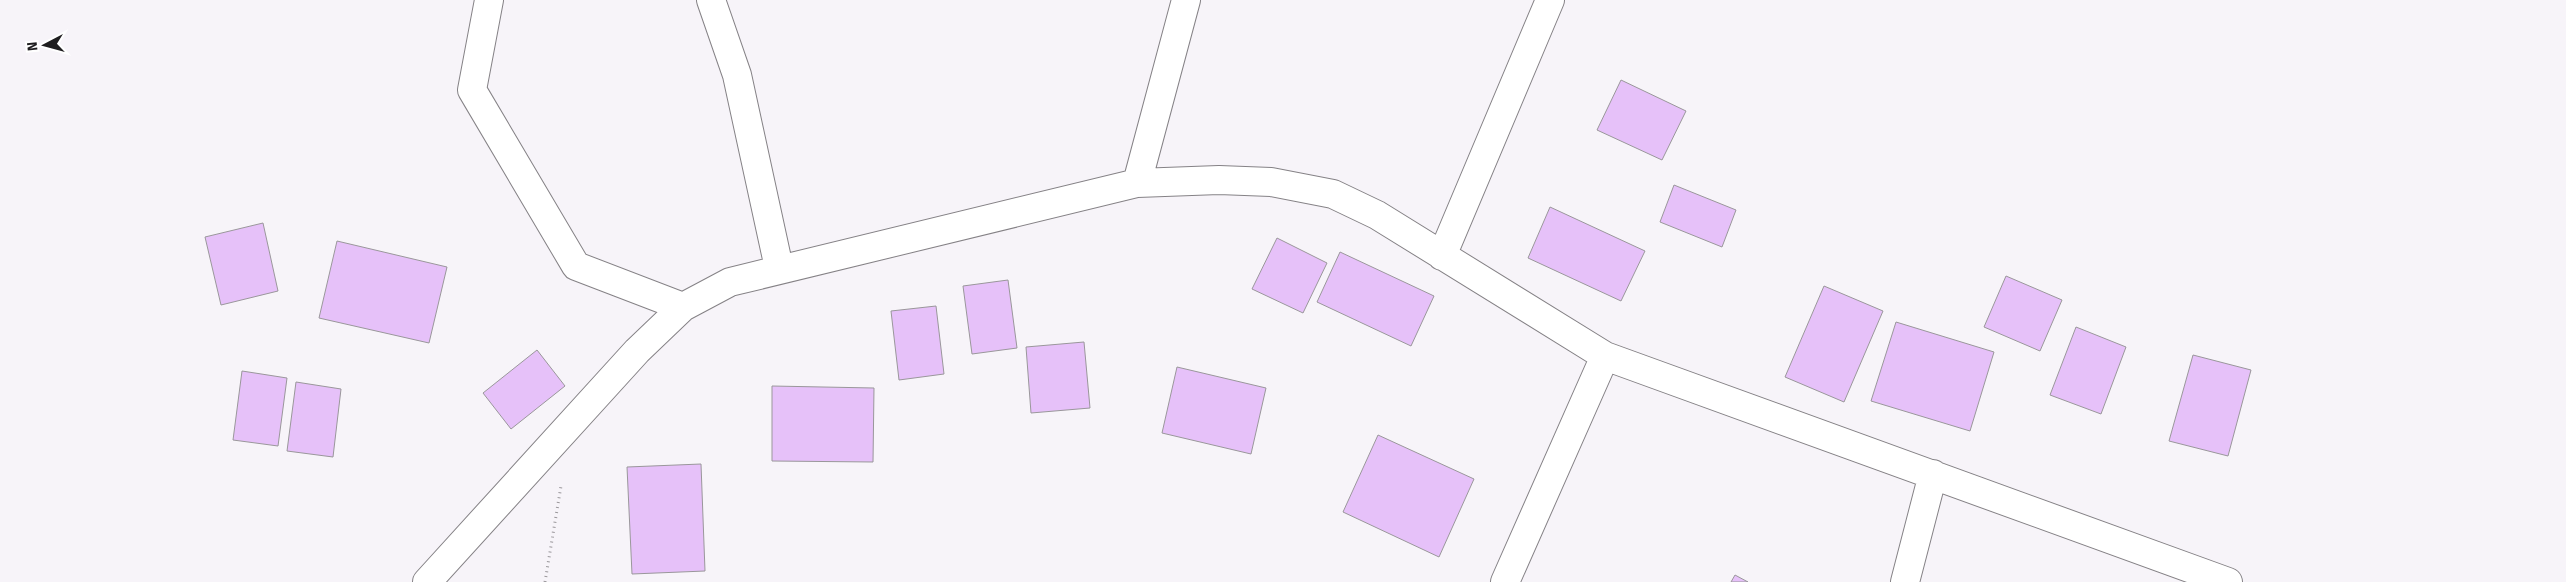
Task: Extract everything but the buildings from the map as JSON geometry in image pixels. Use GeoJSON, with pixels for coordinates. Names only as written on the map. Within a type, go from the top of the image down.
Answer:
{"type":"FeatureCollection","features":[{"type":"Feature","properties":{"kind":"street"},"geometry":{"type":"LineString","coordinates":[[489,0],[472,90],[576,266],[684,307]]}},
{"type":"Feature","properties":{"kind":"street"},"geometry":{"type":"LineString","coordinates":[[712,0],[737,75],[779,268]]}},
{"type":"Feature","properties":{"kind":"street"},"geometry":{"type":"LineString","coordinates":[[1137,183],[1186,0]]}},
{"type":"Feature","properties":{"kind":"street"},"geometry":{"type":"LineString","coordinates":[[1442,256],[1550,0]]}},
{"type":"Feature","properties":{"kind":"street"},"geometry":{"type":"LineString","coordinates":[[427,582],[637,351],[684,307],[730,282],[779,268],[1137,183],[1218,180],[1271,182],[1333,194],[1377,215],[1605,356],[2228,582]]}},
{"type":"Feature","properties":{"kind":"street"},"geometry":{"type":"LineString","coordinates":[[1505,582],[1605,356]]}},
{"type":"Feature","properties":{"kind":"street"},"geometry":{"type":"LineString","coordinates":[[1905,582],[1933,474]]}},
{"type":"Feature","properties":{"kind":"path"},"geometry":{"type":"LineString","coordinates":[[541,456],[561,486],[545,582]]}}]}
